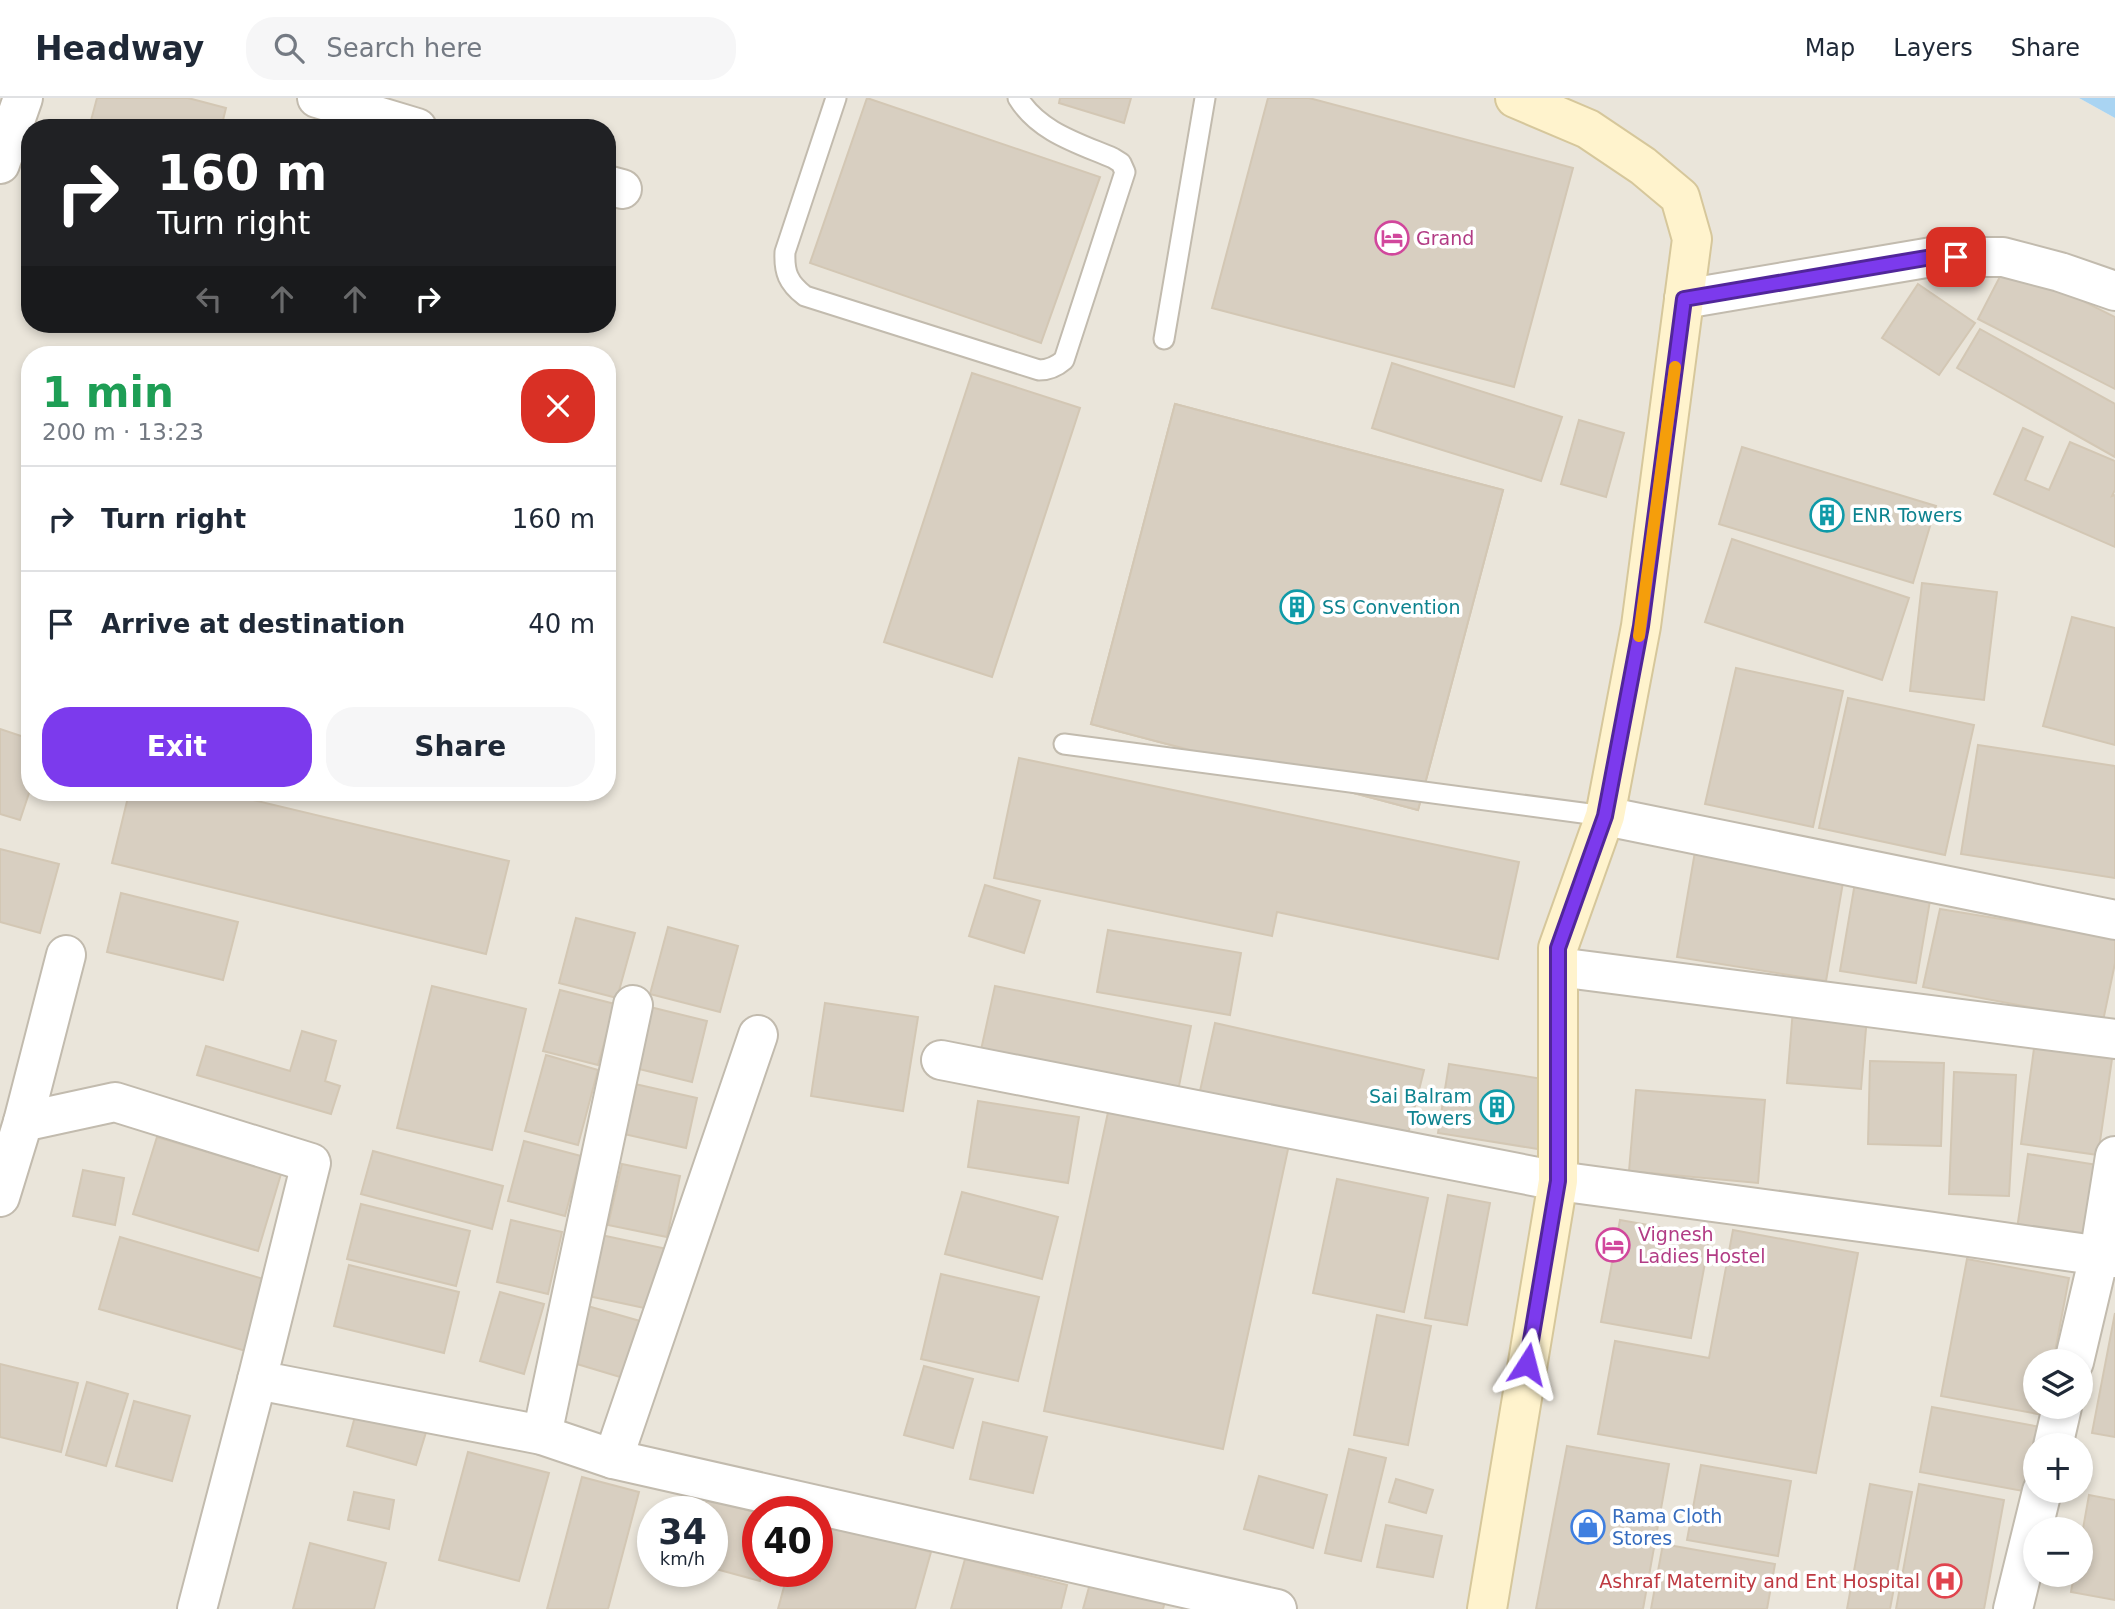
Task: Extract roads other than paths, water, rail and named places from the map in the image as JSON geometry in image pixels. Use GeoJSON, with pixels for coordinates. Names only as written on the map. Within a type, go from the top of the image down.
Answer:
{"type":"FeatureCollection","features":[{"type":"Feature","properties":{"kind":"street"},"geometry":{"type":"LineString","coordinates":[[0,164],[23,98]]}},
{"type":"Feature","properties":{"kind":"street"},"geometry":{"type":"LineString","coordinates":[[317,98],[386,119]]}},
{"type":"Feature","properties":{"kind":"street"},"geometry":{"type":"LineString","coordinates":[[1487,1609],[1558,1181],[1558,948],[1605,816],[1641,626],[1692,239],[1680,197],[1643,166],[1588,129],[1515,98]]}},
{"type":"Feature","properties":{"kind":"street"},"geometry":{"type":"LineString","coordinates":[[1684,299],[1932,257],[2003,257],[2060,272],[2115,292]]}},
{"type":"Feature","properties":{"kind":"street"},"geometry":{"type":"LineString","coordinates":[[1605,816],[2115,920]]}},
{"type":"Feature","properties":{"kind":"street"},"geometry":{"type":"LineString","coordinates":[[0,1197],[23,1122],[66,954]]}},
{"type":"Feature","properties":{"kind":"street"},"geometry":{"type":"LineString","coordinates":[[1558,967],[2115,1039]]}},
{"type":"Feature","properties":{"kind":"street"},"geometry":{"type":"LineString","coordinates":[[542,1435],[634,1006]]}},
{"type":"Feature","properties":{"kind":"street"},"geometry":{"type":"LineString","coordinates":[[613,1459],[758,1035]]}},
{"type":"Feature","properties":{"kind":"street"},"geometry":{"type":"LineString","coordinates":[[941,1060],[1558,1181],[2107,1257]]}},
{"type":"Feature","properties":{"kind":"street"},"geometry":{"type":"LineString","coordinates":[[23,1122],[116,1102],[312,1163],[197,1609]]}},
{"type":"Feature","properties":{"kind":"street"},"geometry":{"type":"LineString","coordinates":[[2078,1349],[2107,1257],[2115,1156]]}},
{"type":"Feature","properties":{"kind":"street"},"geometry":{"type":"LineString","coordinates":[[257,1380],[542,1435],[613,1459],[1277,1609]]}},
{"type":"Feature","properties":{"kind":"street"},"geometry":{"type":"LineString","coordinates":[[2013,1609],[2039,1503]]}},
{"type":"Feature","properties":{"kind":"lane"},"geometry":{"type":"LineString","coordinates":[[836,98],[785,252],[784,268],[793,287],[804,296],[1039,370],[1047,370],[1064,360],[1125,172],[1121,163],[1114,158],[1050,131],[1031,116],[1018,98]]}},
{"type":"Feature","properties":{"kind":"lane"},"geometry":{"type":"LineString","coordinates":[[1164,339],[1205,98]]}},
{"type":"Feature","properties":{"kind":"lane"},"geometry":{"type":"LineString","coordinates":[[1063,744],[1605,816]]}},
{"type":"Feature","properties":{"kind":"water"},"geometry":{"type":"Polygon","coordinates":[[[2079,98],[2115,98],[2115,118],[2079,98]]]}},
{"type":"Feature","properties":{"kind":"place","name":"Grand"},"geometry":{"type":"Point","coordinates":[1392,238]}},
{"type":"Feature","properties":{"kind":"place","name":"ENR Towers"},"geometry":{"type":"Point","coordinates":[1827,515]}},
{"type":"Feature","properties":{"kind":"place","name":"SS Convention"},"geometry":{"type":"Point","coordinates":[1297,607]}},
{"type":"Feature","properties":{"kind":"place","name":"Sai Balram Towers"},"geometry":{"type":"Point","coordinates":[1497,1107]}},
{"type":"Feature","properties":{"kind":"place","name":"Vignesh Ladies Hostel"},"geometry":{"type":"Point","coordinates":[1613,1245]}},
{"type":"Feature","properties":{"kind":"place","name":"Rama Cloth Stores"},"geometry":{"type":"Point","coordinates":[1588,1527]}},
{"type":"Feature","properties":{"kind":"place","name":"Ashraf Maternity and Ent Hospital"},"geometry":{"type":"Point","coordinates":[1945,1581]}}]}
